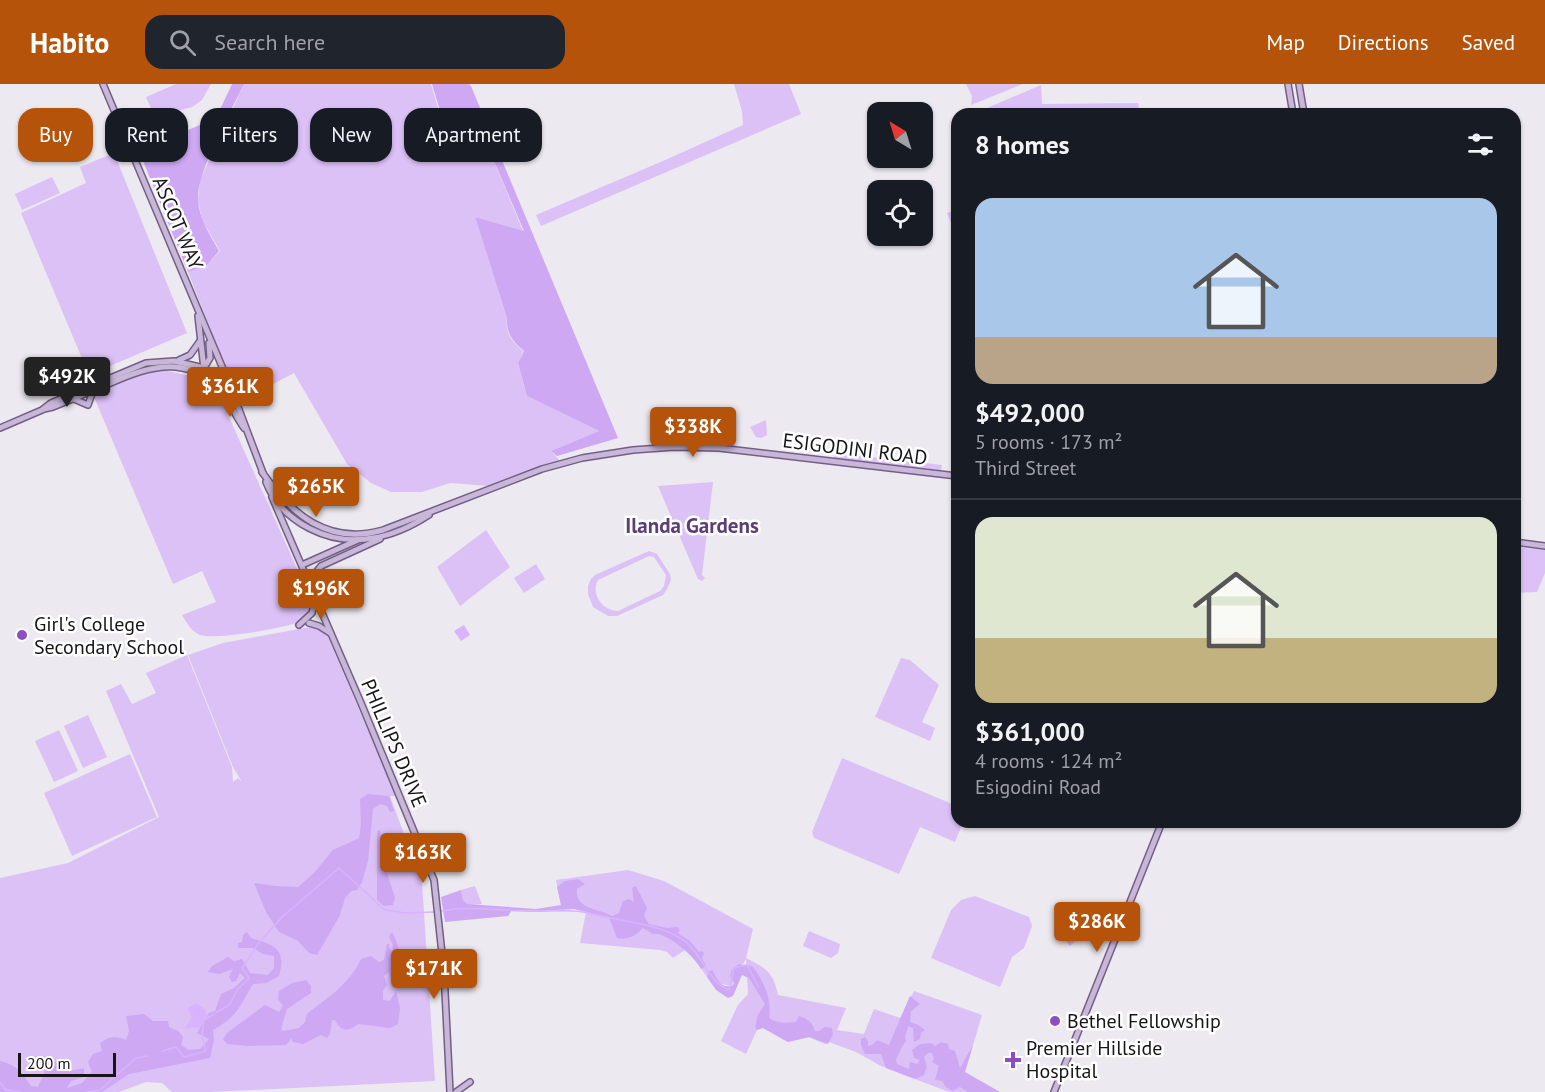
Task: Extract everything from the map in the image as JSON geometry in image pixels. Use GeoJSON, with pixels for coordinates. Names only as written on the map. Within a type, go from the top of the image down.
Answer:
{"type":"FeatureCollection","features":[{"type":"Feature","properties":{"kind":"main road","name":"ASCOT WAY"},"geometry":{"type":"LineString","coordinates":[[103,84],[197,308]]}},
{"type":"Feature","properties":{"kind":"main road"},"geometry":{"type":"LineString","coordinates":[[1288,84],[1292,108]]}},
{"type":"Feature","properties":{"kind":"main road"},"geometry":{"type":"LineString","coordinates":[[1299,84],[1303,108]]}},
{"type":"Feature","properties":{"kind":"main road"},"geometry":{"type":"LineString","coordinates":[[197,308],[235,399]]}},
{"type":"Feature","properties":{"kind":"main road"},"geometry":{"type":"LineString","coordinates":[[197,308],[204,368],[221,386],[224,393]]}},
{"type":"Feature","properties":{"kind":"main road"},"geometry":{"type":"LineString","coordinates":[[204,368],[210,358],[208,335]]}},
{"type":"Feature","properties":{"kind":"main road"},"geometry":{"type":"LineString","coordinates":[[173,364],[190,355],[201,338]]}},
{"type":"Feature","properties":{"kind":"main road","name":"ESIGODINI ROAD"},"geometry":{"type":"LineString","coordinates":[[72,397],[146,363],[204,368],[223,383],[235,399],[245,431],[272,497],[292,517],[314,530],[342,538],[361,539],[374,538],[409,527],[435,511]]}},
{"type":"Feature","properties":{"kind":"main road","name":"ESIGODINI ROAD"},"geometry":{"type":"LineString","coordinates":[[173,364],[202,376],[224,393],[245,431]]}},
{"type":"Feature","properties":{"kind":"main road"},"geometry":{"type":"LineString","coordinates":[[0,428],[42,410],[51,403],[72,397],[88,405],[94,387],[77,380],[72,397]]}},
{"type":"Feature","properties":{"kind":"main road","name":"ESIGODINI ROAD"},"geometry":{"type":"LineString","coordinates":[[262,472],[291,508],[313,523],[339,532],[375,533],[556,464],[611,453],[666,447],[740,450],[951,475]]}},
{"type":"Feature","properties":{"kind":"main road","name":"PHILLIPS DRIVE"},"geometry":{"type":"LineString","coordinates":[[272,497],[434,880],[444,972],[450,1092]]}},
{"type":"Feature","properties":{"kind":"main road"},"geometry":{"type":"LineString","coordinates":[[311,588],[313,576],[321,566],[409,527]]}},
{"type":"Feature","properties":{"kind":"main road"},"geometry":{"type":"LineString","coordinates":[[302,565],[375,533]]}},
{"type":"Feature","properties":{"kind":"main road"},"geometry":{"type":"LineString","coordinates":[[1521,543],[1545,546]]}},
{"type":"Feature","properties":{"kind":"main road"},"geometry":{"type":"LineString","coordinates":[[299,625],[312,613],[315,598]]}},
{"type":"Feature","properties":{"kind":"main road"},"geometry":{"type":"LineString","coordinates":[[309,623],[331,634]]}},
{"type":"Feature","properties":{"kind":"main road"},"geometry":{"type":"LineString","coordinates":[[1054,1092],[1160,828]]}},
{"type":"Feature","properties":{"kind":"main road"},"geometry":{"type":"LineString","coordinates":[[456,1092],[470,1082]]}},
{"type":"Feature","properties":{"kind":"shaded area"},"geometry":{"type":"Polygon","coordinates":[[[176,84],[211,84],[202,100],[188,108],[151,108],[146,97],[176,84]]]}},
{"type":"Feature","properties":{"kind":"shaded area"},"geometry":{"type":"Polygon","coordinates":[[[232,84],[244,84],[232,108],[221,108],[232,84]]]}},
{"type":"Feature","properties":{"kind":"shaded area"},"geometry":{"type":"Polygon","coordinates":[[[244,84],[431,84],[438,108],[404,108],[404,162],[494,162],[523,231],[475,217],[507,318],[508,333],[523,351],[518,364],[527,396],[599,431],[551,451],[560,461],[489,486],[450,483],[422,492],[391,492],[371,483],[347,464],[294,373],[239,402],[188,272],[207,265],[220,251],[202,220],[198,200],[200,180],[208,162],[298,162],[298,108],[233,108],[244,84]]]}},
{"type":"Feature","properties":{"kind":"shaded area"},"geometry":{"type":"Polygon","coordinates":[[[432,84],[469,84],[480,108],[439,108],[432,84]]]}},
{"type":"Feature","properties":{"kind":"shaded area"},"geometry":{"type":"Polygon","coordinates":[[[734,84],[789,84],[801,114],[541,226],[536,215],[743,125],[742,111],[734,84]]]}},
{"type":"Feature","properties":{"kind":"shaded area"},"geometry":{"type":"Polygon","coordinates":[[[966,84],[1023,84],[971,105],[972,96],[966,84]]]}},
{"type":"Feature","properties":{"kind":"shaded area"},"geometry":{"type":"Polygon","coordinates":[[[1041,85],[1042,104],[1138,103],[1139,108],[987,108],[1041,85]]]}},
{"type":"Feature","properties":{"kind":"shaded area"},"geometry":{"type":"Polygon","coordinates":[[[200,125],[200,162],[207,162],[199,188],[200,214],[219,251],[207,265],[188,272],[143,162],[188,162],[188,130],[200,125]]]}},
{"type":"Feature","properties":{"kind":"shaded area"},"geometry":{"type":"Polygon","coordinates":[[[105,157],[105,162],[118,162],[187,333],[89,375],[21,213],[86,183],[80,167],[105,157]]]}},
{"type":"Feature","properties":{"kind":"shaded area"},"geometry":{"type":"Polygon","coordinates":[[[494,162],[503,162],[618,438],[557,456],[551,451],[599,431],[527,396],[518,363],[524,351],[509,333],[507,318],[475,217],[524,231],[494,162]]]}},
{"type":"Feature","properties":{"kind":"shaded area"},"geometry":{"type":"Polygon","coordinates":[[[52,177],[60,193],[22,210],[15,194],[52,177]]]}},
{"type":"Feature","properties":{"kind":"shaded area"},"geometry":{"type":"Polygon","coordinates":[[[168,371],[191,376],[220,397],[312,602],[309,614],[295,623],[274,629],[207,636],[194,632],[182,615],[216,602],[202,571],[173,584],[94,397],[95,392],[147,372],[168,371]]]}},
{"type":"Feature","properties":{"kind":"shaded area"},"geometry":{"type":"Polygon","coordinates":[[[766,420],[767,435],[761,438],[756,437],[750,427],[766,420]]]}},
{"type":"Feature","properties":{"kind":"shaded area"},"geometry":{"type":"Polygon","coordinates":[[[835,453],[942,465],[941,470],[834,458],[835,453]]]}},
{"type":"Feature","properties":{"kind":"shaded area"},"geometry":{"type":"Polygon","coordinates":[[[713,482],[702,575],[705,578],[702,581],[698,579],[658,486],[713,482]]]}},
{"type":"Feature","properties":{"kind":"shaded area"},"geometry":{"type":"Polygon","coordinates":[[[486,530],[510,567],[460,606],[437,567],[486,530]]]}},
{"type":"Feature","properties":{"kind":"shaded area"},"geometry":{"type":"Polygon","coordinates":[[[1521,548],[1545,550],[1545,573],[1537,592],[1521,593],[1521,548]]]}},
{"type":"Feature","properties":{"kind":"shaded area"},"geometry":{"type":"Polygon","coordinates":[[[649,551],[657,554],[670,574],[671,580],[663,595],[617,616],[608,616],[593,607],[588,594],[588,586],[595,575],[649,551]],[[649,556],[598,580],[596,591],[599,601],[607,608],[618,611],[660,591],[664,586],[666,575],[654,557],[649,556]]]}},
{"type":"Feature","properties":{"kind":"shaded area"},"geometry":{"type":"Polygon","coordinates":[[[536,564],[545,579],[524,593],[514,578],[536,564]]]}},
{"type":"Feature","properties":{"kind":"shaded area"},"geometry":{"type":"Polygon","coordinates":[[[464,625],[470,635],[461,641],[454,631],[464,625]]]}},
{"type":"Feature","properties":{"kind":"shaded area"},"geometry":{"type":"Polygon","coordinates":[[[310,627],[327,635],[396,796],[390,796],[422,883],[435,1081],[211,1092],[172,1092],[162,1083],[146,1082],[119,1092],[0,1092],[0,878],[68,863],[159,817],[106,691],[121,684],[132,704],[156,693],[146,673],[187,655],[232,767],[233,782],[238,778],[242,782],[233,767],[188,655],[223,643],[310,627]]]}},
{"type":"Feature","properties":{"kind":"shaded area"},"geometry":{"type":"Polygon","coordinates":[[[901,658],[910,660],[939,685],[922,722],[935,728],[930,741],[875,717],[901,658]]]}},
{"type":"Feature","properties":{"kind":"shaded area"},"geometry":{"type":"Polygon","coordinates":[[[88,715],[107,757],[83,768],[64,726],[88,715]]]}},
{"type":"Feature","properties":{"kind":"shaded area"},"geometry":{"type":"Polygon","coordinates":[[[59,730],[78,771],[54,782],[35,741],[59,730]]]}},
{"type":"Feature","properties":{"kind":"shaded area"},"geometry":{"type":"Polygon","coordinates":[[[130,754],[157,817],[72,856],[44,793],[130,754]]]}},
{"type":"Feature","properties":{"kind":"shaded area"},"geometry":{"type":"Polygon","coordinates":[[[842,758],[951,803],[951,828],[961,828],[955,842],[920,827],[899,874],[814,838],[812,832],[842,758]]]}},
{"type":"Feature","properties":{"kind":"shaded area"},"geometry":{"type":"Polygon","coordinates":[[[368,794],[389,796],[394,811],[390,812],[387,806],[380,804],[373,809],[368,861],[362,882],[357,890],[351,891],[345,898],[340,915],[317,955],[309,953],[298,941],[279,932],[266,912],[254,883],[298,887],[314,873],[333,850],[359,838],[360,799],[368,794]]]}},
{"type":"Feature","properties":{"kind":"shaded area"},"geometry":{"type":"Polygon","coordinates":[[[380,830],[387,873],[395,898],[393,905],[384,906],[377,900],[377,831],[380,830]]]}},
{"type":"Feature","properties":{"kind":"shaded area"},"geometry":{"type":"Polygon","coordinates":[[[628,870],[664,881],[753,929],[746,958],[768,972],[774,981],[778,995],[846,1008],[837,1030],[864,1034],[874,1009],[900,1018],[914,991],[982,1015],[965,1072],[975,1092],[949,1092],[881,1066],[856,1052],[829,1042],[825,1044],[809,1037],[788,1042],[763,1028],[757,1030],[746,1054],[721,1041],[738,1005],[748,994],[746,959],[743,964],[739,964],[732,986],[721,984],[716,980],[714,974],[708,972],[707,977],[694,958],[685,950],[673,958],[667,952],[660,950],[580,943],[586,912],[561,905],[556,880],[628,870]]]}},
{"type":"Feature","properties":{"kind":"shaded area"},"geometry":{"type":"Polygon","coordinates":[[[578,879],[585,884],[577,889],[580,901],[584,905],[612,916],[619,913],[623,901],[629,899],[634,902],[632,888],[636,886],[647,908],[644,916],[649,924],[667,928],[678,927],[680,931],[677,933],[690,941],[699,952],[704,953],[702,958],[706,966],[701,969],[687,952],[659,934],[653,934],[643,928],[632,937],[617,938],[609,917],[574,909],[512,910],[508,916],[445,922],[441,897],[461,890],[463,900],[467,904],[536,909],[561,905],[557,887],[565,881],[578,879]]]}},
{"type":"Feature","properties":{"kind":"shaded area"},"geometry":{"type":"Polygon","coordinates":[[[475,886],[482,904],[467,905],[463,900],[461,890],[475,886]]]}},
{"type":"Feature","properties":{"kind":"shaded area"},"geometry":{"type":"Polygon","coordinates":[[[975,896],[1029,917],[1032,926],[1024,948],[1012,957],[1000,987],[931,958],[951,910],[961,900],[975,896]]]}},
{"type":"Feature","properties":{"kind":"shaded area"},"geometry":{"type":"Polygon","coordinates":[[[1072,924],[1082,935],[1070,946],[1060,934],[1072,924]]]}},
{"type":"Feature","properties":{"kind":"shaded area"},"geometry":{"type":"Polygon","coordinates":[[[809,931],[840,944],[838,953],[831,958],[803,946],[809,931]]]}},
{"type":"Feature","properties":{"kind":"shaded area"},"geometry":{"type":"Polygon","coordinates":[[[247,932],[251,938],[273,946],[280,954],[279,976],[266,983],[253,984],[233,1015],[213,1030],[214,1040],[210,1058],[129,1074],[102,1092],[0,1092],[0,1061],[18,1069],[31,1086],[38,1087],[47,1066],[54,1061],[63,1063],[69,1071],[84,1068],[84,1077],[71,1081],[67,1088],[82,1083],[92,1072],[88,1062],[93,1054],[102,1051],[100,1043],[112,1037],[126,1040],[129,1031],[126,1016],[144,1014],[153,1021],[168,1021],[169,1027],[178,1031],[183,1037],[181,1045],[189,1050],[200,1049],[209,1039],[197,1033],[209,1013],[215,1011],[221,994],[234,988],[245,978],[240,973],[236,981],[232,982],[229,977],[233,969],[219,974],[208,972],[212,966],[228,957],[234,961],[242,959],[250,973],[268,975],[274,968],[274,956],[263,954],[253,948],[238,948],[238,943],[242,942],[243,935],[247,932]]]}},
{"type":"Feature","properties":{"kind":"shaded area"},"geometry":{"type":"Polygon","coordinates":[[[392,932],[400,952],[401,964],[396,984],[392,983],[389,972],[384,976],[387,985],[383,991],[383,1000],[390,1001],[396,991],[400,1008],[398,1024],[390,1028],[358,1024],[342,1029],[335,1020],[332,1020],[330,1034],[327,1038],[321,1035],[303,1044],[293,1042],[291,1038],[286,1045],[247,1046],[227,1044],[223,1039],[228,1032],[265,1005],[279,1012],[283,1006],[278,999],[279,991],[292,983],[306,980],[311,986],[311,993],[287,1009],[281,1029],[283,1031],[299,1028],[305,1022],[307,1014],[344,983],[361,959],[371,956],[379,962],[384,960],[387,944],[392,951],[393,945],[389,937],[392,932]]]}},
{"type":"Feature","properties":{"kind":"shaded area"},"geometry":{"type":"Polygon","coordinates":[[[739,964],[752,966],[760,978],[768,997],[769,1018],[789,1023],[796,1022],[799,1016],[809,1021],[815,1031],[825,1027],[832,1028],[833,1034],[828,1044],[809,1037],[788,1042],[763,1028],[757,1030],[755,1027],[758,1015],[765,1004],[749,978],[742,975],[733,996],[728,998],[716,990],[707,977],[708,972],[712,970],[724,986],[732,986],[734,983],[730,976],[732,970],[739,964]]]}},
{"type":"Feature","properties":{"kind":"shaded area"},"geometry":{"type":"Polygon","coordinates":[[[910,996],[920,1004],[911,1011],[910,1022],[925,1030],[921,1033],[920,1039],[914,1042],[913,1028],[908,1026],[906,1041],[896,1059],[897,1064],[909,1069],[910,1062],[917,1064],[920,1060],[914,1058],[912,1050],[920,1044],[931,1043],[935,1046],[941,1042],[948,1044],[949,1049],[955,1051],[960,1068],[973,1045],[965,1072],[1000,1092],[968,1092],[960,1087],[952,1091],[942,1081],[935,1080],[939,1066],[932,1062],[934,1059],[932,1053],[924,1057],[927,1066],[924,1075],[915,1079],[886,1068],[881,1054],[865,1054],[861,1039],[865,1037],[868,1046],[877,1040],[889,1045],[910,996]]]}},
{"type":"Feature","properties":{"kind":"shaded area"},"geometry":{"type":"Polygon","coordinates":[[[196,1003],[205,1009],[207,1016],[199,1028],[184,1029],[192,1018],[188,1008],[196,1003]]]}},
{"type":"Feature","properties":{"kind":"waterway"},"geometry":{"type":"LineString","coordinates":[[162,1051],[176,1047],[184,1057],[206,1051],[202,1036],[204,1020],[229,1005],[238,989],[249,978],[242,968],[258,944],[282,917],[339,868],[385,910],[406,913],[436,912]]}},
{"type":"Feature","properties":{"kind":"waterway"},"geometry":{"type":"LineString","coordinates":[[441,911],[471,909],[578,911],[644,924],[663,930],[687,943],[714,979],[729,990],[734,968],[747,965],[759,988]]}},
{"type":"Feature","properties":{"kind":"waterway"},"geometry":{"type":"LineString","coordinates":[[87,1092],[100,1090],[136,1058],[147,1056]]}},
{"type":"Feature","properties":{"kind":"waterway"},"geometry":{"type":"LineString","coordinates":[[0,1082],[6,1090],[21,1092]]}},
{"type":"Feature","properties":{"kind":"place","name":"Girl's College Secondary School"},"geometry":{"type":"Point","coordinates":[22,635]}},
{"type":"Feature","properties":{"kind":"place","name":"Bethel Fellowship"},"geometry":{"type":"Point","coordinates":[1055,1021]}},
{"type":"Feature","properties":{"kind":"place","name":"Premier Hillside Hospital"},"geometry":{"type":"Point","coordinates":[1013,1060]}},
{"type":"Feature","properties":{"kind":"district","name":"Ilanda Gardens"},"geometry":{"type":"Point","coordinates":[692,526]}}]}
